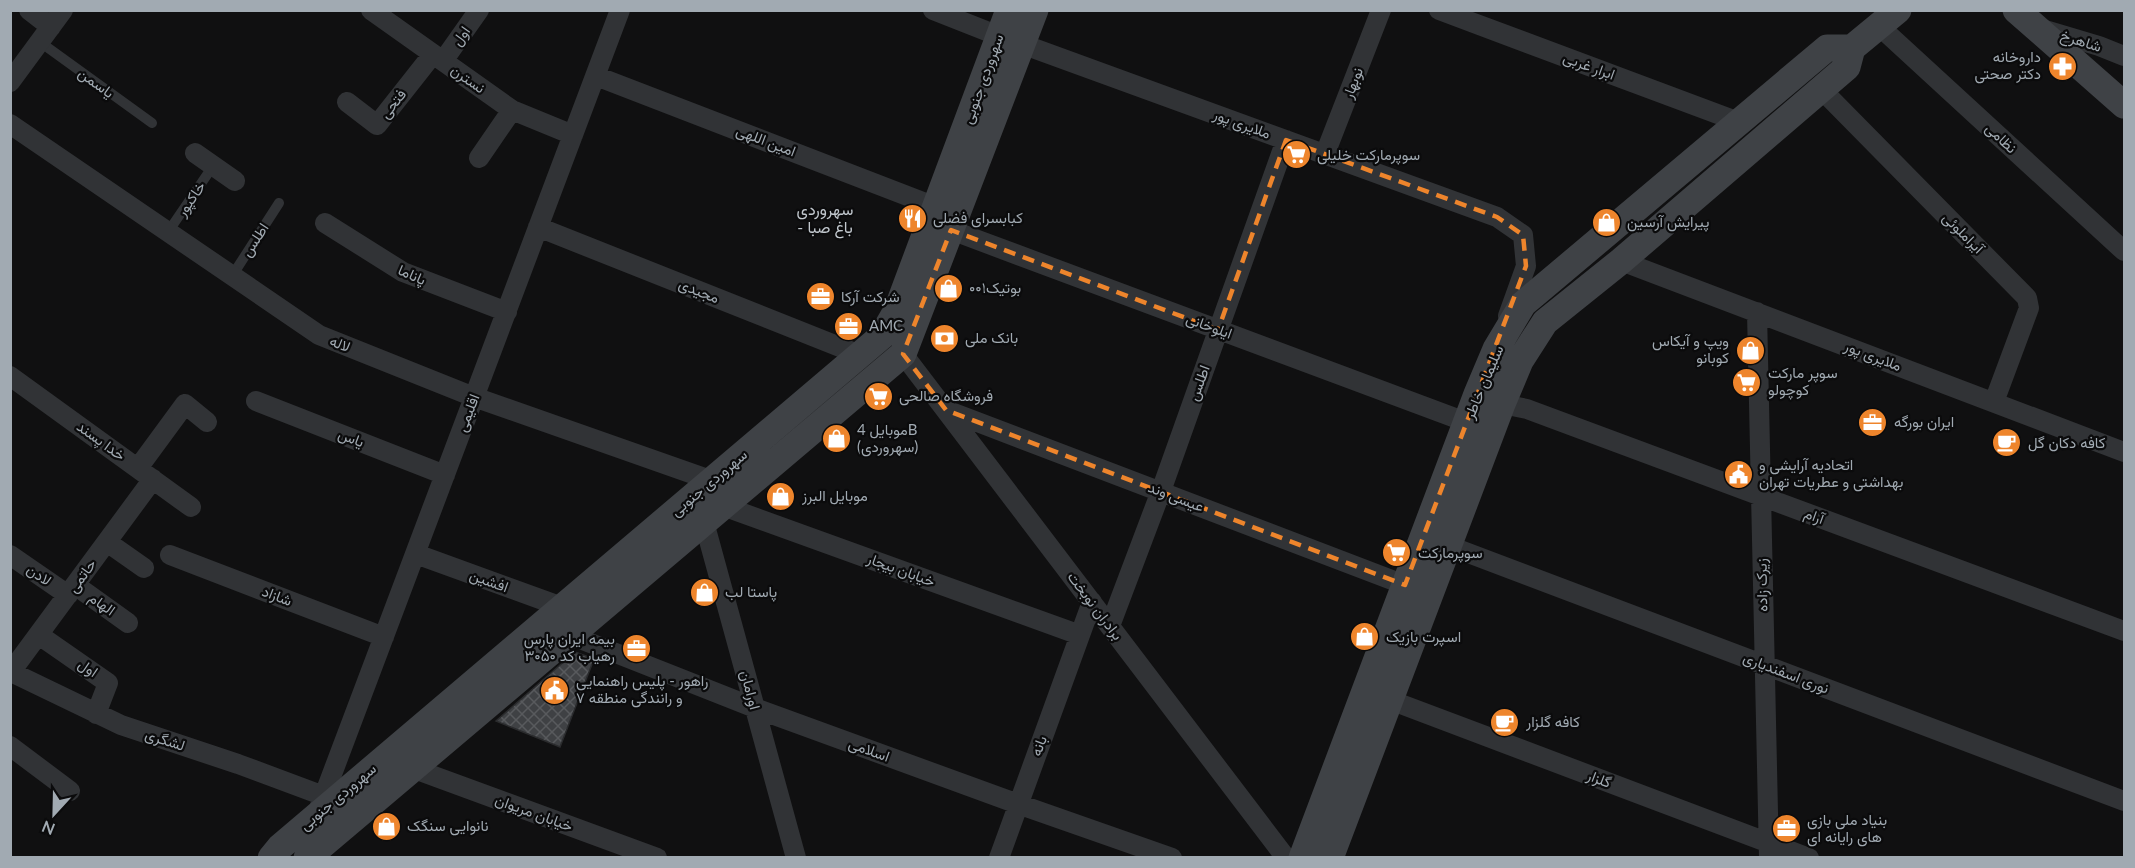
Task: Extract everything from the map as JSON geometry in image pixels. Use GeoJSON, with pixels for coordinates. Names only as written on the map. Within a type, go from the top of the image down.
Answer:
{"type":"FeatureCollection","features":[{"type":"Feature","properties":{"kind":"main road","name":"سهروردی جنوبی"},"geometry":{"type":"LineString","coordinates":[[271,858],[320,806],[404,759],[570,635],[903,354],[951,230],[1011,40],[1009,10]]}},
{"type":"Feature","properties":{"kind":"main road","name":"سهروردی جنوبی"},"geometry":{"type":"LineString","coordinates":[[307,858],[404,759],[562,607],[882,336],[897,310],[936,207],[1011,40],[1035,10]]}},
{"type":"Feature","properties":{"kind":"main road"},"geometry":{"type":"LineString","coordinates":[[2016,10],[2124,105]]}},
{"type":"Feature","properties":{"kind":"main road","name":"سلیمان خاطر"},"geometry":{"type":"LineString","coordinates":[[1330,858],[1447,544],[1502,404],[1520,361],[1545,322],[1621,261],[1847,67],[1852,48],[1889,15]]}},
{"type":"Feature","properties":{"kind":"main road","name":"سلیمان خاطر"},"geometry":{"type":"LineString","coordinates":[[1302,858],[1466,422],[1496,349],[1523,304],[1827,48],[1852,48]]}},
{"type":"Feature","properties":{"kind":"street"},"geometry":{"type":"LineString","coordinates":[[29,10],[45,34]]}},
{"type":"Feature","properties":{"kind":"street"},"geometry":{"type":"LineString","coordinates":[[10,82],[63,10]]}},
{"type":"Feature","properties":{"kind":"street","name":"اول"},"geometry":{"type":"LineString","coordinates":[[438,57],[479,10]]}},
{"type":"Feature","properties":{"kind":"street","name":"اقلیمی"},"geometry":{"type":"LineString","coordinates":[[320,806],[620,10]]}},
{"type":"Feature","properties":{"kind":"street","name":"ملایری پور"},"geometry":{"type":"LineString","coordinates":[[933,10],[1497,217],[1523,235],[1526,266],[1496,349]]}},
{"type":"Feature","properties":{"kind":"street","name":"نوبهار"},"geometry":{"type":"LineString","coordinates":[[1325,154],[1381,10]]}},
{"type":"Feature","properties":{"kind":"street","name":"ابرار غربی"},"geometry":{"type":"LineString","coordinates":[[1439,10],[1739,122]]}},
{"type":"Feature","properties":{"kind":"street","name":"نسترن"},"geometry":{"type":"LineString","coordinates":[[375,12],[512,110],[573,135]]}},
{"type":"Feature","properties":{"kind":"street","name":"نظامی"},"geometry":{"type":"LineString","coordinates":[[1889,15],[2124,251]]}},
{"type":"Feature","properties":{"kind":"street","name":"شاهرخ"},"geometry":{"type":"LineString","coordinates":[[2038,28],[2124,56]]}},
{"type":"Feature","properties":{"kind":"street","name":"فتحی"},"geometry":{"type":"LineString","coordinates":[[347,102],[377,125],[438,57]]}},
{"type":"Feature","properties":{"kind":"street","name":"امین اللهی"},"geometry":{"type":"LineString","coordinates":[[596,76],[936,207]]}},
{"type":"Feature","properties":{"kind":"street","name":"آیراملوئی"},"geometry":{"type":"LineString","coordinates":[[1821,89],[2027,298],[2029,308],[1994,402]]}},
{"type":"Feature","properties":{"kind":"street"},"geometry":{"type":"LineString","coordinates":[[479,158],[512,110]]}},
{"type":"Feature","properties":{"kind":"street","name":"لاله"},"geometry":{"type":"LineString","coordinates":[[10,124],[319,335],[474,397],[712,480]]}},
{"type":"Feature","properties":{"kind":"street","name":"اطلس"},"geometry":{"type":"LineString","coordinates":[[1110,626],[1161,491],[1286,140]]}},
{"type":"Feature","properties":{"kind":"street"},"geometry":{"type":"LineString","coordinates":[[195,153],[236,181]]}},
{"type":"Feature","properties":{"kind":"street","name":"پاناما"},"geometry":{"type":"LineString","coordinates":[[325,223],[403,272],[507,312]]}},
{"type":"Feature","properties":{"kind":"street","name":"مجیدی"},"geometry":{"type":"LineString","coordinates":[[538,227],[860,355]]}},
{"type":"Feature","properties":{"kind":"street","name":"ایلوخانی"},"geometry":{"type":"LineString","coordinates":[[951,230],[1466,422]]}},
{"type":"Feature","properties":{"kind":"street","name":"ملایری پور"},"geometry":{"type":"LineString","coordinates":[[1621,261],[2124,452]]}},
{"type":"Feature","properties":{"kind":"street","name":"زیرک زاده"},"geometry":{"type":"LineString","coordinates":[[1756,312],[1769,850]]}},
{"type":"Feature","properties":{"kind":"street","name":"برادران نوبخت"},"geometry":{"type":"LineString","coordinates":[[903,354],[1286,858]]}},
{"type":"Feature","properties":{"kind":"street","name":"خدا پسند"},"geometry":{"type":"LineString","coordinates":[[10,376],[191,507]]}},
{"type":"Feature","properties":{"kind":"street","name":"یاس"},"geometry":{"type":"LineString","coordinates":[[256,401],[445,475]]}},
{"type":"Feature","properties":{"kind":"street"},"geometry":{"type":"LineString","coordinates":[[145,474],[185,404],[207,422]]}},
{"type":"Feature","properties":{"kind":"street","name":"آرام"},"geometry":{"type":"LineString","coordinates":[[1502,404],[1527,409],[2124,632]]}},
{"type":"Feature","properties":{"kind":"street","name":"عیسی وند"},"geometry":{"type":"LineString","coordinates":[[946,410],[1405,585]]}},
{"type":"Feature","properties":{"kind":"street","name":"حاتمی"},"geometry":{"type":"LineString","coordinates":[[11,673],[107,542],[145,474]]}},
{"type":"Feature","properties":{"kind":"street","name":"خیابان بیجار"},"geometry":{"type":"LineString","coordinates":[[713,514],[1080,635]]}},
{"type":"Feature","properties":{"kind":"street","name":"اورامان"},"geometry":{"type":"LineString","coordinates":[[713,514],[755,708],[796,858]]}},
{"type":"Feature","properties":{"kind":"street"},"geometry":{"type":"LineString","coordinates":[[107,542],[144,568]]}},
{"type":"Feature","properties":{"kind":"street","name":"نوری اسفندیاری"},"geometry":{"type":"LineString","coordinates":[[1447,544],[2124,801]]}},
{"type":"Feature","properties":{"kind":"street","name":"افشین"},"geometry":{"type":"LineString","coordinates":[[416,554],[562,607]]}},
{"type":"Feature","properties":{"kind":"street","name":"لادن"},"geometry":{"type":"LineString","coordinates":[[10,555],[71,590]]}},
{"type":"Feature","properties":{"kind":"street","name":"شازاد"},"geometry":{"type":"LineString","coordinates":[[170,555],[384,637]]}},
{"type":"Feature","properties":{"kind":"street","name":"الهام"},"geometry":{"type":"LineString","coordinates":[[71,590],[128,623]]}},
{"type":"Feature","properties":{"kind":"street","name":"بانه"},"geometry":{"type":"LineString","coordinates":[[999,858],[1092,602]]}},
{"type":"Feature","properties":{"kind":"street","name":"اول"},"geometry":{"type":"LineString","coordinates":[[39,634],[108,683],[96,714]]}},
{"type":"Feature","properties":{"kind":"street","name":"اسلامی"},"geometry":{"type":"LineString","coordinates":[[570,635],[755,708],[1172,858]]}},
{"type":"Feature","properties":{"kind":"street","name":"لشگری"},"geometry":{"type":"LineString","coordinates":[[11,673],[122,725],[238,764],[320,806]]}},
{"type":"Feature","properties":{"kind":"street","name":"گلزار"},"geometry":{"type":"LineString","coordinates":[[1390,700],[1769,850],[1809,858]]}},
{"type":"Feature","properties":{"kind":"street"},"geometry":{"type":"LineString","coordinates":[[10,746],[70,791]]}},
{"type":"Feature","properties":{"kind":"street","name":"خیابان مریوان"},"geometry":{"type":"LineString","coordinates":[[404,759],[619,851],[657,858]]}},
{"type":"Feature","properties":{"kind":"lane","name":"یاسمن"},"geometry":{"type":"LineString","coordinates":[[45,34],[152,123]]}},
{"type":"Feature","properties":{"kind":"lane","name":"خاکپور"},"geometry":{"type":"LineString","coordinates":[[168,232],[213,166]]}},
{"type":"Feature","properties":{"kind":"lane","name":"اطلس"},"geometry":{"type":"LineString","coordinates":[[232,276],[279,203]]}},
{"type":"Feature","properties":{"kind":"highlighted area"},"geometry":{"type":"Polygon","coordinates":[[[1286,140],[1497,217],[1523,235],[1526,266],[1405,585],[946,410],[903,354],[951,230],[1218,330],[1286,140]]]}},
{"type":"Feature","properties":{"kind":"building","name":"راهور - پلیس راهنمایی و رانندگی منطقه ۷"},"geometry":{"type":"Polygon","coordinates":[[[575,652],[594,659],[560,747],[496,721],[575,652]]]}},
{"type":"Feature","properties":{"kind":"place","name":"داروخانه دکتر صحتی"},"geometry":{"type":"Point","coordinates":[2062,66]}},
{"type":"Feature","properties":{"kind":"place","name":"سوپرمارکت خلیلی"},"geometry":{"type":"Point","coordinates":[1296,155]}},
{"type":"Feature","properties":{"kind":"place","name":"کبابسرای فضلی"},"geometry":{"type":"Point","coordinates":[912,218]}},
{"type":"Feature","properties":{"kind":"place","name":"پیرایش آرسین"},"geometry":{"type":"Point","coordinates":[1606,222]}},
{"type":"Feature","properties":{"kind":"place","name":"بوتیک۰۰۱"},"geometry":{"type":"Point","coordinates":[948,288]}},
{"type":"Feature","properties":{"kind":"place","name":"شرکت آرکا"},"geometry":{"type":"Point","coordinates":[820,297]}},
{"type":"Feature","properties":{"kind":"place","name":"AMC"},"geometry":{"type":"Point","coordinates":[848,326]}},
{"type":"Feature","properties":{"kind":"place","name":"بانک ملی"},"geometry":{"type":"Point","coordinates":[944,338]}},
{"type":"Feature","properties":{"kind":"place","name":"ویپ و آیکاس کوبانو"},"geometry":{"type":"Point","coordinates":[1750,350]}},
{"type":"Feature","properties":{"kind":"place","name":"سوپر مارکت کوچولو"},"geometry":{"type":"Point","coordinates":[1747,382]}},
{"type":"Feature","properties":{"kind":"place","name":"فروشگاه صالحی"},"geometry":{"type":"Point","coordinates":[878,396]}},
{"type":"Feature","properties":{"kind":"place","name":"ایران بورگه"},"geometry":{"type":"Point","coordinates":[1873,422]}},
{"type":"Feature","properties":{"kind":"place","name":"موبایل 4B (سهروردی)"},"geometry":{"type":"Point","coordinates":[836,439]}},
{"type":"Feature","properties":{"kind":"place","name":"کافه دکان گل"},"geometry":{"type":"Point","coordinates":[2007,443]}},
{"type":"Feature","properties":{"kind":"place","name":"اتحادیه آرایشی و بهداشتی و عطریات تهران"},"geometry":{"type":"Point","coordinates":[1738,474]}},
{"type":"Feature","properties":{"kind":"place","name":"موبایل البرز"},"geometry":{"type":"Point","coordinates":[781,496]}},
{"type":"Feature","properties":{"kind":"place","name":"سوپرمارکت"},"geometry":{"type":"Point","coordinates":[1397,553]}},
{"type":"Feature","properties":{"kind":"place","name":"پاستا لب"},"geometry":{"type":"Point","coordinates":[704,592]}},
{"type":"Feature","properties":{"kind":"place","name":"اسپرت بازیک"},"geometry":{"type":"Point","coordinates":[1365,637]}},
{"type":"Feature","properties":{"kind":"place","name":"بیمه ایران پارس رهیاب کد ۳۰۵۰"},"geometry":{"type":"Point","coordinates":[636,648]}},
{"type":"Feature","properties":{"kind":"place","name":"راهور - پلیس راهنمایی و رانندگی منطقه ۷"},"geometry":{"type":"Point","coordinates":[555,690]}},
{"type":"Feature","properties":{"kind":"place","name":"کافه گلزار"},"geometry":{"type":"Point","coordinates":[1505,722]}},
{"type":"Feature","properties":{"kind":"place","name":"نانوایی سنگک"},"geometry":{"type":"Point","coordinates":[386,826]}},
{"type":"Feature","properties":{"kind":"place","name":"بنیاد ملی بازی های رایانه ای"},"geometry":{"type":"Point","coordinates":[1786,829]}},
{"type":"Feature","properties":{"kind":"district","name":"سهروردی - باغ صبا"},"geometry":{"type":"Point","coordinates":[825,218]}}]}
